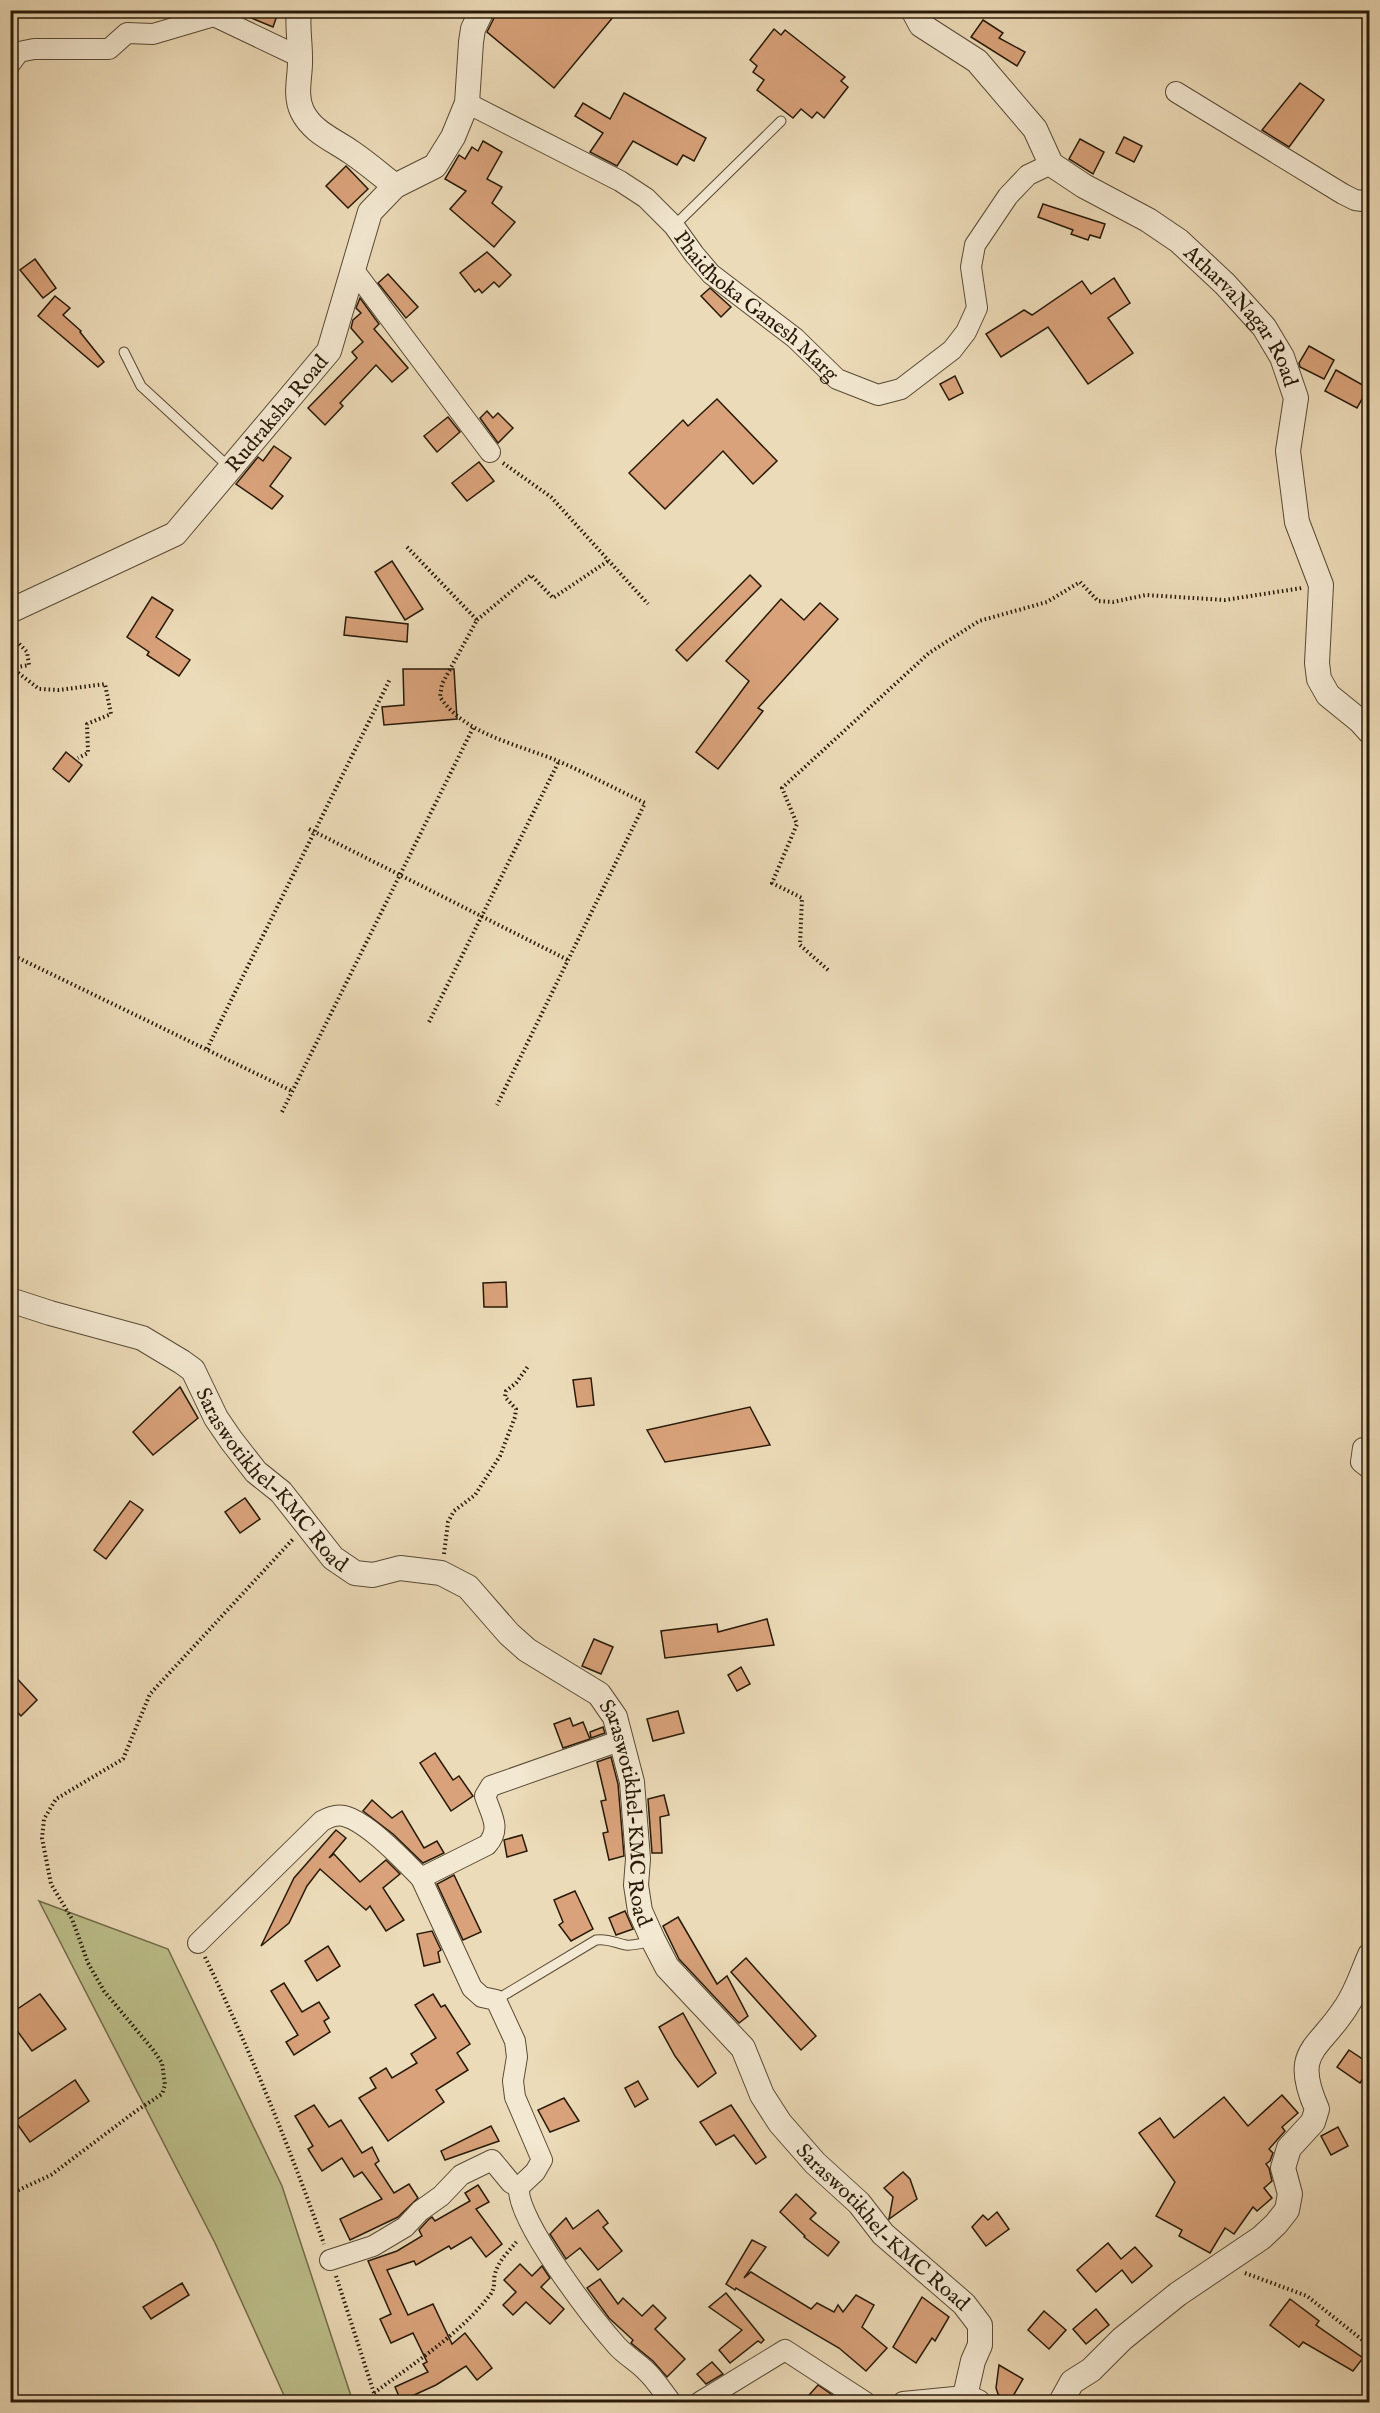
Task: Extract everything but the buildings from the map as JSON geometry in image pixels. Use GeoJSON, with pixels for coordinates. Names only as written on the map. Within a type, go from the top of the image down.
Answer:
{"type":"FeatureCollection","features":[{"type":"Feature","properties":{"kind":"street"},"geometry":{"type":"LineString","coordinates":[[299,10],[297,21],[300,57],[298,92],[302,110],[311,124],[395,186],[435,166],[453,137],[467,103],[473,30],[482,10]]}},
{"type":"Feature","properties":{"kind":"street"},"geometry":{"type":"LineString","coordinates":[[913,10],[921,25],[977,61],[1035,129],[1051,164]]}},
{"type":"Feature","properties":{"kind":"street"},"geometry":{"type":"LineString","coordinates":[[10,64],[19,52],[34,49],[109,49],[128,33],[153,34],[214,16],[300,57]]}},
{"type":"Feature","properties":{"kind":"street"},"geometry":{"type":"LineString","coordinates":[[1176,93],[1344,194],[1355,200],[1370,202]]}},
{"type":"Feature","properties":{"kind":"street","name":"Phaidhoka Ganesh Marg"},"geometry":{"type":"LineString","coordinates":[[467,103],[620,181],[646,198],[674,225],[711,274],[795,338],[837,379],[878,395],[901,389],[952,350],[966,332],[977,308],[971,267],[978,238],[1008,196],[1029,175],[1051,164]]}},
{"type":"Feature","properties":{"kind":"street","name":"AtharvaNagar Road"},"geometry":{"type":"LineString","coordinates":[[1051,164],[1084,186],[1148,220],[1179,241],[1226,284],[1264,327],[1282,357],[1296,398],[1288,451],[1297,522],[1321,585],[1317,663],[1319,679],[1328,695],[1370,732]]}},
{"type":"Feature","properties":{"kind":"street","name":"Rudraksha Road"},"geometry":{"type":"LineString","coordinates":[[10,611],[175,534],[229,467],[329,351],[370,212],[395,186]]}},
{"type":"Feature","properties":{"kind":"street"},"geometry":{"type":"LineString","coordinates":[[353,269],[490,452]]}},
{"type":"Feature","properties":{"kind":"street","name":"Saraswotikhel-KMC Road"},"geometry":{"type":"LineString","coordinates":[[10,1300],[142,1338],[193,1370],[216,1418],[231,1440],[256,1472],[281,1492],[333,1558],[355,1573],[373,1575],[400,1568],[441,1573],[468,1587],[509,1634],[527,1650],[599,1694],[615,1717],[632,1782],[638,1859],[636,1885],[640,1911],[667,1967],[743,2048],[762,2095],[780,2123],[815,2163],[859,2203],[884,2234],[964,2304],[980,2325],[980,2345],[973,2361],[972,2399]]}},
{"type":"Feature","properties":{"kind":"street"},"geometry":{"type":"LineString","coordinates":[[1363,1448],[1361,1462],[1370,1470]]}},
{"type":"Feature","properties":{"kind":"street"},"geometry":{"type":"LineString","coordinates":[[421,1878],[486,1845],[493,1838],[496,1829],[485,1796],[491,1786],[622,1740]]}},
{"type":"Feature","properties":{"kind":"street"},"geometry":{"type":"LineString","coordinates":[[198,1943],[322,1821],[332,1816],[345,1816],[384,1841],[421,1878],[472,1988],[482,1998],[496,2000],[515,2041],[517,2056],[513,2081],[515,2097],[542,2160],[535,2172],[519,2187],[518,2193],[531,2225],[557,2268],[618,2347],[647,2371],[671,2403]]}},
{"type":"Feature","properties":{"kind":"street"},"geometry":{"type":"LineString","coordinates":[[1061,2403],[1072,2382],[1091,2370],[1122,2340],[1178,2294],[1261,2238],[1287,2210],[1290,2194],[1283,2168],[1289,2148],[1313,2121],[1317,2109],[1306,2079],[1306,2062],[1315,2045],[1331,2028],[1355,1993],[1370,1955]]}},
{"type":"Feature","properties":{"kind":"street"},"geometry":{"type":"LineString","coordinates":[[330,2260],[373,2246],[405,2227],[461,2175],[492,2160],[511,2183],[519,2187]]}},
{"type":"Feature","properties":{"kind":"street"},"geometry":{"type":"LineString","coordinates":[[700,2403],[785,2350],[865,2403]]}},
{"type":"Feature","properties":{"kind":"street"},"geometry":{"type":"LineString","coordinates":[[903,2403],[972,2399]]}},
{"type":"Feature","properties":{"kind":"lane"},"geometry":{"type":"LineString","coordinates":[[674,225],[781,121]]}},
{"type":"Feature","properties":{"kind":"lane"},"geometry":{"type":"LineString","coordinates":[[124,352],[141,386],[229,467]]}},
{"type":"Feature","properties":{"kind":"lane"},"geometry":{"type":"LineString","coordinates":[[496,2000],[596,1940],[605,1938],[624,1945],[634,1945],[653,1940]]}},
{"type":"Feature","properties":{"kind":"path"},"geometry":{"type":"LineString","coordinates":[[490,452],[551,497],[648,604]]}},
{"type":"Feature","properties":{"kind":"path"},"geometry":{"type":"LineString","coordinates":[[407,547],[477,620]]}},
{"type":"Feature","properties":{"kind":"path"},"geometry":{"type":"LineString","coordinates":[[497,1105],[645,803],[559,761],[473,728],[447,707],[440,696],[442,684],[477,620],[531,575],[553,598],[608,561]]}},
{"type":"Feature","properties":{"kind":"path"},"geometry":{"type":"LineString","coordinates":[[828,970],[800,945],[802,898],[772,883],[797,824],[782,788],[929,653],[979,621],[1047,602],[1080,582],[1098,601],[1113,602],[1146,595],[1225,600],[1321,585]]}},
{"type":"Feature","properties":{"kind":"path"},"geometry":{"type":"LineString","coordinates":[[10,634],[27,652],[29,665],[12,668],[39,689],[59,690],[105,684],[111,714],[87,724],[88,753],[78,758]]}},
{"type":"Feature","properties":{"kind":"path"},"geometry":{"type":"LineString","coordinates":[[207,1049],[311,830],[390,679]]}},
{"type":"Feature","properties":{"kind":"path"},"geometry":{"type":"LineString","coordinates":[[282,1112],[473,728]]}},
{"type":"Feature","properties":{"kind":"path"},"geometry":{"type":"LineString","coordinates":[[429,1022],[559,761]]}},
{"type":"Feature","properties":{"kind":"path"},"geometry":{"type":"LineString","coordinates":[[311,830],[568,960]]}},
{"type":"Feature","properties":{"kind":"path"},"geometry":{"type":"LineString","coordinates":[[10,954],[292,1091]]}},
{"type":"Feature","properties":{"kind":"path"},"geometry":{"type":"LineString","coordinates":[[441,1573],[448,1522],[454,1511],[475,1496],[500,1456],[515,1417],[516,1408],[505,1397],[506,1391],[516,1383],[529,1365]]}},
{"type":"Feature","properties":{"kind":"path"},"geometry":{"type":"LineString","coordinates":[[10,2194],[51,2175],[135,2111],[162,2094],[165,2085],[162,2063],[104,1991],[88,1963],[72,1919],[51,1884],[42,1838],[44,1819],[56,1799],[123,1759],[150,1694],[306,1524]]}},
{"type":"Feature","properties":{"kind":"path"},"geometry":{"type":"LineString","coordinates":[[198,1943],[257,2073],[296,2167],[330,2260],[374,2394],[380,2403]]}},
{"type":"Feature","properties":{"kind":"path"},"geometry":{"type":"LineString","coordinates":[[374,2394],[470,2320],[493,2292],[494,2276],[499,2263],[531,2225]]}},
{"type":"Feature","properties":{"kind":"path"},"geometry":{"type":"LineString","coordinates":[[1222,2264],[1306,2296],[1370,2346]]}},
{"type":"Feature","properties":{"kind":"green space"},"geometry":{"type":"Polygon","coordinates":[[[39,1901],[168,1949],[282,2186],[353,2402],[287,2402],[215,2243],[39,1901]]]}}]}
